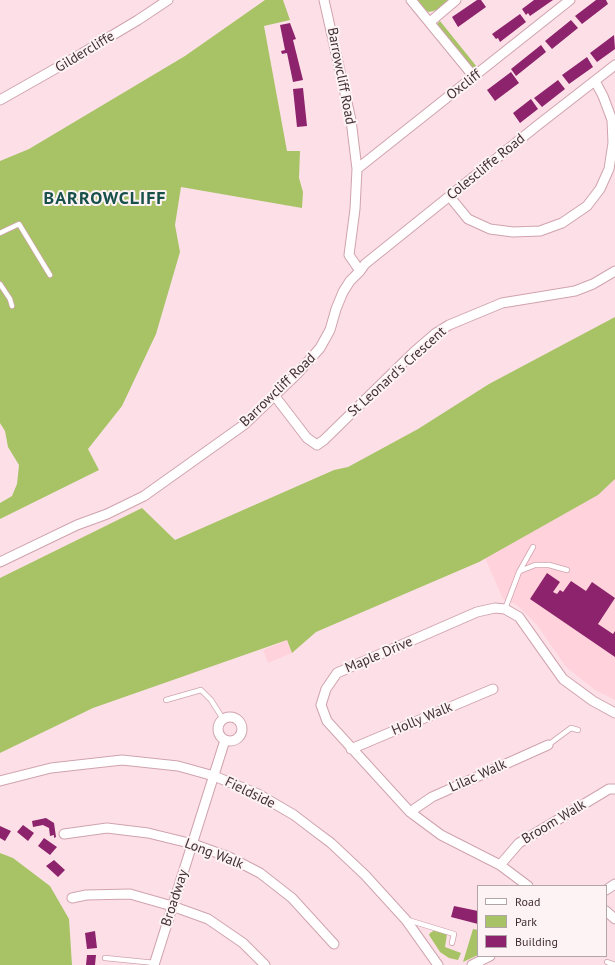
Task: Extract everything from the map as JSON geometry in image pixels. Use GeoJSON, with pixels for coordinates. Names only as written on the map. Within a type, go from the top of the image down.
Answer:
{"type":"FeatureCollection","features":[{"type":"Feature","properties":{"kind":"street","name":"Gildercliffe"},"geometry":{"type":"LineString","coordinates":[[0,100],[94,46],[168,0]]}},
{"type":"Feature","properties":{"kind":"street","name":"Barrowcliff Road"},"geometry":{"type":"LineString","coordinates":[[0,562],[77,525],[107,514],[144,496],[245,424],[297,374],[320,348],[330,330],[343,292],[350,281],[360,272],[349,255],[355,209],[357,169],[350,113],[324,0]]}},
{"type":"Feature","properties":{"kind":"street"},"geometry":{"type":"LineString","coordinates":[[411,0],[474,77]]}},
{"type":"Feature","properties":{"kind":"street"},"geometry":{"type":"LineString","coordinates":[[430,22],[456,0]]}},
{"type":"Feature","properties":{"kind":"street","name":"Oxcliff"},"geometry":{"type":"LineString","coordinates":[[357,169],[570,0]]}},
{"type":"Feature","properties":{"kind":"street","name":"Colescliffe Road"},"geometry":{"type":"LineString","coordinates":[[360,272],[365,264],[615,65]]}},
{"type":"Feature","properties":{"kind":"street"},"geometry":{"type":"LineString","coordinates":[[450,197],[468,219],[490,229],[513,232],[540,231],[562,223],[586,206],[600,189],[609,169],[613,143],[612,120],[603,96],[595,81]]}},
{"type":"Feature","properties":{"kind":"street","name":"St Leonard's Crescent"},"geometry":{"type":"LineString","coordinates":[[274,396],[307,438],[317,445],[324,440],[414,352],[436,333],[449,325],[502,302],[575,291],[593,284],[615,271]]}},
{"type":"Feature","properties":{"kind":"street","name":"Maple Drive"},"geometry":{"type":"LineString","coordinates":[[505,609],[495,608],[477,612],[337,673],[326,689],[321,705],[327,721],[410,812],[441,835],[500,865],[527,885]]}},
{"type":"Feature","properties":{"kind":"street"},"geometry":{"type":"LineString","coordinates":[[505,609],[519,617],[563,679],[593,701],[615,713]]}},
{"type":"Feature","properties":{"kind":"street","name":"Holly Walk"},"geometry":{"type":"LineString","coordinates":[[351,749],[493,689]]}},
{"type":"Feature","properties":{"kind":"street"},"geometry":{"type":"LineString","coordinates":[[230,717],[237,719],[243,728],[237,739],[229,742],[219,735],[218,726],[223,719],[230,717]]}},
{"type":"Feature","properties":{"kind":"street","name":"Broadway"},"geometry":{"type":"LineString","coordinates":[[154,964],[225,740]]}},
{"type":"Feature","properties":{"kind":"street","name":"Lilac Walk"},"geometry":{"type":"LineString","coordinates":[[410,812],[432,797],[548,745]]}},
{"type":"Feature","properties":{"kind":"street","name":"Fieldside"},"geometry":{"type":"LineString","coordinates":[[0,781],[51,768],[122,760],[178,766],[214,776],[258,794],[305,824],[331,843],[365,875],[406,920],[438,965]]}},
{"type":"Feature","properties":{"kind":"street","name":"Broom Walk"},"geometry":{"type":"LineString","coordinates":[[500,865],[519,843],[609,789],[615,789]]}},
{"type":"Feature","properties":{"kind":"street","name":"Long Walk"},"geometry":{"type":"LineString","coordinates":[[64,834],[107,828],[148,832],[192,844],[229,857],[260,873],[292,898],[334,944]]}},
{"type":"Feature","properties":{"kind":"street"},"geometry":{"type":"LineString","coordinates":[[72,898],[86,895],[130,894],[172,906],[208,919],[243,943],[265,965]]}},
{"type":"Feature","properties":{"kind":"street"},"geometry":{"type":"LineString","coordinates":[[607,912],[615,919]]}},
{"type":"Feature","properties":{"kind":"street"},"geometry":{"type":"LineString","coordinates":[[472,965],[488,957]]}},
{"type":"Feature","properties":{"kind":"lane"},"geometry":{"type":"LineString","coordinates":[[0,233],[19,224],[50,275]]}},
{"type":"Feature","properties":{"kind":"lane"},"geometry":{"type":"LineString","coordinates":[[0,284],[10,299],[12,306]]}},
{"type":"Feature","properties":{"kind":"lane"},"geometry":{"type":"LineString","coordinates":[[505,609],[519,572],[533,547]]}},
{"type":"Feature","properties":{"kind":"lane"},"geometry":{"type":"LineString","coordinates":[[519,572],[535,565],[549,565],[567,570]]}},
{"type":"Feature","properties":{"kind":"lane"},"geometry":{"type":"LineString","coordinates":[[166,700],[201,690],[211,700],[223,719]]}},
{"type":"Feature","properties":{"kind":"lane"},"geometry":{"type":"LineString","coordinates":[[548,745],[572,728],[578,730]]}},
{"type":"Feature","properties":{"kind":"lane"},"geometry":{"type":"LineString","coordinates":[[406,920],[454,934],[452,943]]}},
{"type":"Feature","properties":{"kind":"lane"},"geometry":{"type":"LineString","coordinates":[[105,958],[154,964]]}},
{"type":"Feature","properties":{"kind":"lane"},"geometry":{"type":"LineString","coordinates":[[607,962],[615,965]]}},
{"type":"Feature","properties":{"kind":"shaded area"},"geometry":{"type":"Polygon","coordinates":[[[615,479],[615,700],[595,690],[566,667],[537,625],[517,605],[503,599],[485,558],[598,495],[615,479]]]}},
{"type":"Feature","properties":{"kind":"shaded area"},"geometry":{"type":"Polygon","coordinates":[[[287,640],[292,653],[268,663],[263,650],[287,640]]]}},
{"type":"Feature","properties":{"kind":"green space"},"geometry":{"type":"Polygon","coordinates":[[[265,0],[283,0],[290,20],[264,26],[287,151],[300,151],[299,178],[303,192],[302,208],[181,187],[175,225],[180,252],[156,334],[122,406],[88,449],[99,470],[0,519],[0,503],[12,496],[17,484],[19,465],[8,447],[5,431],[0,423],[0,161],[29,149],[185,56],[265,0]]]}},
{"type":"Feature","properties":{"kind":"green space"},"geometry":{"type":"Polygon","coordinates":[[[417,0],[450,0],[437,10],[429,12],[425,10],[417,0]]]}},
{"type":"Feature","properties":{"kind":"green space"},"geometry":{"type":"Polygon","coordinates":[[[440,21],[477,67],[474,70],[437,24],[440,21]]]}},
{"type":"Feature","properties":{"kind":"green space"},"geometry":{"type":"Polygon","coordinates":[[[615,317],[615,479],[598,495],[479,562],[316,632],[292,653],[287,640],[93,708],[0,753],[0,578],[142,508],[175,540],[334,470],[348,467],[418,429],[489,384],[615,317]]]}},
{"type":"Feature","properties":{"kind":"green space"},"geometry":{"type":"Polygon","coordinates":[[[0,853],[13,858],[50,886],[69,919],[72,965],[0,965],[0,853]]]}},
{"type":"Feature","properties":{"kind":"green space"},"geometry":{"type":"Polygon","coordinates":[[[473,929],[477,930],[477,955],[463,962],[473,929]]]}},
{"type":"Feature","properties":{"kind":"green space"},"geometry":{"type":"Polygon","coordinates":[[[435,930],[447,934],[445,947],[461,953],[458,960],[449,958],[440,952],[429,935],[435,930]]]}},
{"type":"Feature","properties":{"kind":"building"},"geometry":{"type":"Polygon","coordinates":[[[477,0],[481,0],[486,7],[458,27],[452,17],[477,0]]]}},
{"type":"Feature","properties":{"kind":"building"},"geometry":{"type":"Polygon","coordinates":[[[534,0],[553,0],[530,16],[528,13],[526,15],[522,9],[534,0]]]}},
{"type":"Feature","properties":{"kind":"building"},"geometry":{"type":"Polygon","coordinates":[[[596,0],[606,0],[608,4],[582,24],[575,16],[596,0]]]}},
{"type":"Feature","properties":{"kind":"building"},"geometry":{"type":"Polygon","coordinates":[[[520,14],[526,22],[500,42],[498,38],[496,39],[492,34],[520,14]]]}},
{"type":"Feature","properties":{"kind":"building"},"geometry":{"type":"Polygon","coordinates":[[[571,20],[578,28],[552,49],[545,41],[571,20]]]}},
{"type":"Feature","properties":{"kind":"building"},"geometry":{"type":"Polygon","coordinates":[[[290,23],[296,39],[293,40],[303,80],[293,82],[287,53],[282,54],[281,51],[285,50],[280,25],[290,23]]]}},
{"type":"Feature","properties":{"kind":"building"},"geometry":{"type":"Polygon","coordinates":[[[614,35],[615,49],[597,62],[590,53],[614,35]]]}},
{"type":"Feature","properties":{"kind":"building"},"geometry":{"type":"Polygon","coordinates":[[[541,45],[546,52],[516,76],[511,69],[541,45]]]}},
{"type":"Feature","properties":{"kind":"building"},"geometry":{"type":"Polygon","coordinates":[[[587,57],[593,67],[569,84],[562,75],[587,57]]]}},
{"type":"Feature","properties":{"kind":"building"},"geometry":{"type":"Polygon","coordinates":[[[511,72],[519,83],[495,101],[487,90],[511,72]]]}},
{"type":"Feature","properties":{"kind":"building"},"geometry":{"type":"Polygon","coordinates":[[[558,80],[565,89],[542,107],[534,98],[558,80]]]}},
{"type":"Feature","properties":{"kind":"building"},"geometry":{"type":"Polygon","coordinates":[[[303,88],[307,126],[297,127],[293,89],[303,88]]]}},
{"type":"Feature","properties":{"kind":"building"},"geometry":{"type":"Polygon","coordinates":[[[531,99],[538,109],[520,123],[513,113],[531,99]]]}},
{"type":"Feature","properties":{"kind":"building"},"geometry":{"type":"Polygon","coordinates":[[[547,573],[560,582],[553,592],[557,594],[560,590],[563,592],[571,581],[586,591],[592,582],[615,598],[598,624],[613,634],[615,631],[615,657],[530,599],[547,573]]]}},
{"type":"Feature","properties":{"kind":"building"},"geometry":{"type":"Polygon","coordinates":[[[46,818],[54,823],[56,837],[54,838],[54,835],[50,836],[49,828],[43,825],[33,827],[32,821],[46,818]]]}},
{"type":"Feature","properties":{"kind":"building"},"geometry":{"type":"Polygon","coordinates":[[[23,825],[34,833],[28,841],[17,832],[23,825]]]}},
{"type":"Feature","properties":{"kind":"building"},"geometry":{"type":"Polygon","coordinates":[[[0,826],[11,831],[5,841],[0,838],[0,826]]]}},
{"type":"Feature","properties":{"kind":"building"},"geometry":{"type":"Polygon","coordinates":[[[44,838],[57,847],[50,855],[38,846],[44,838]]]}},
{"type":"Feature","properties":{"kind":"building"},"geometry":{"type":"Polygon","coordinates":[[[54,860],[65,870],[58,877],[46,866],[54,860]]]}},
{"type":"Feature","properties":{"kind":"building"},"geometry":{"type":"Polygon","coordinates":[[[454,906],[477,911],[477,924],[451,917],[454,906]]]}},
{"type":"Feature","properties":{"kind":"building"},"geometry":{"type":"Polygon","coordinates":[[[95,931],[97,948],[87,949],[85,933],[95,931]]]}},
{"type":"Feature","properties":{"kind":"building"},"geometry":{"type":"Polygon","coordinates":[[[87,955],[96,955],[95,965],[86,965],[87,955]]]}},
{"type":"Feature","properties":{"kind":"district","name":"BARROWCLIFF"},"geometry":{"type":"Point","coordinates":[105,199]}}]}
